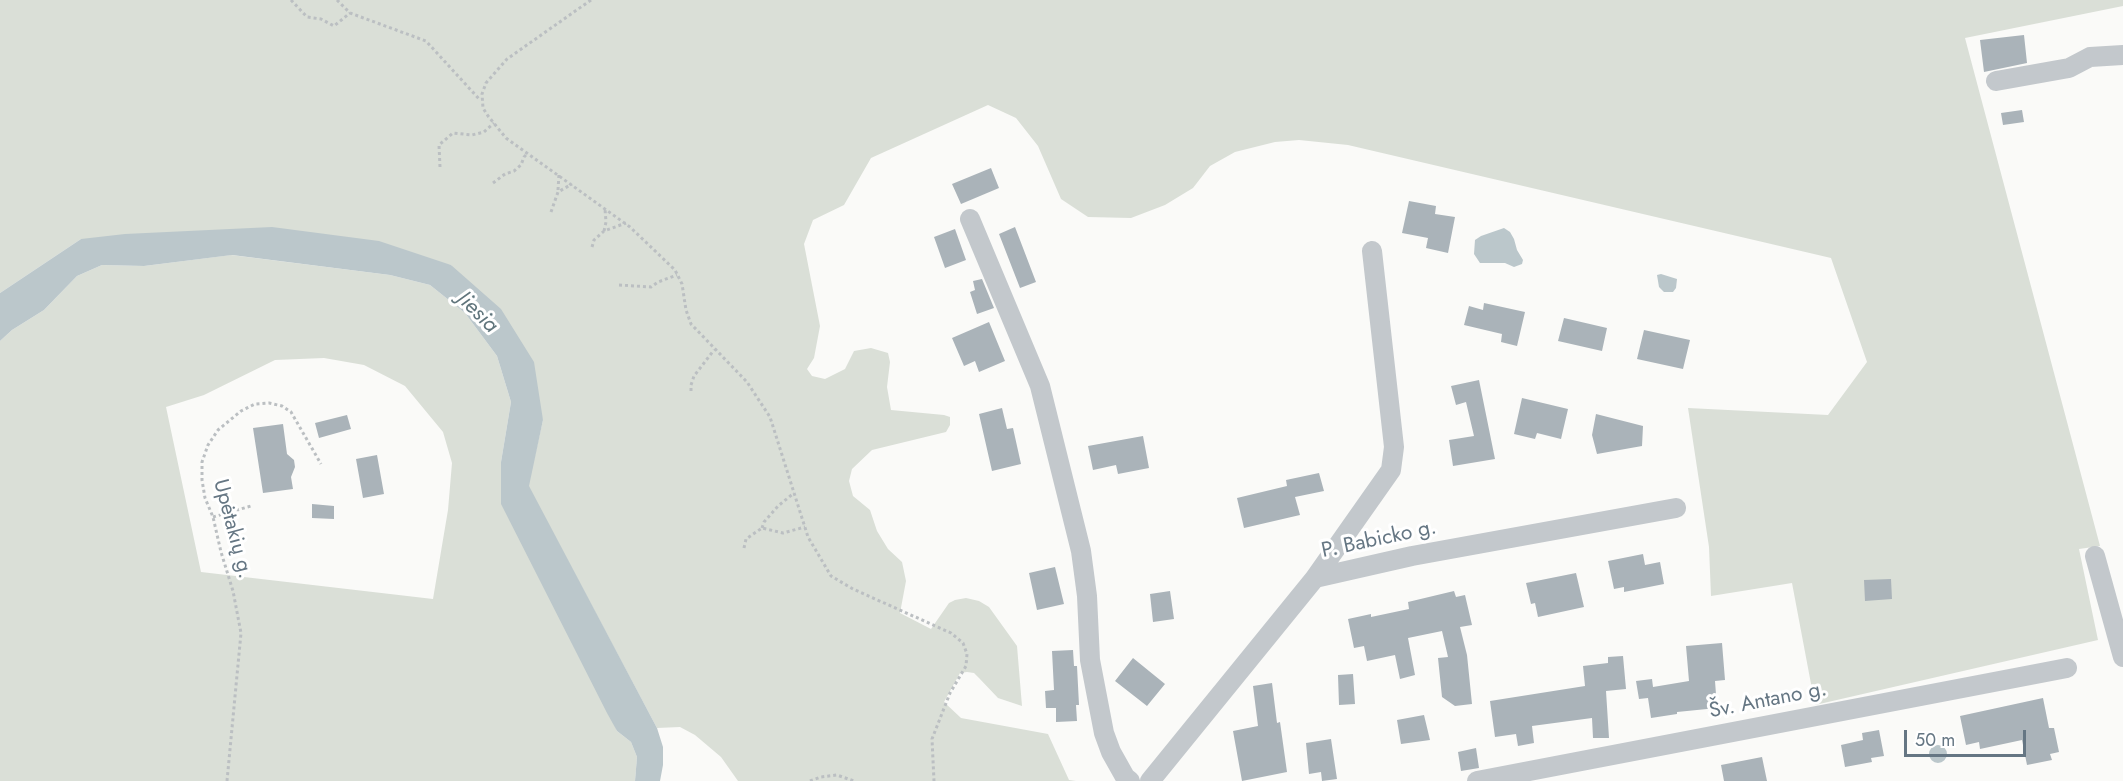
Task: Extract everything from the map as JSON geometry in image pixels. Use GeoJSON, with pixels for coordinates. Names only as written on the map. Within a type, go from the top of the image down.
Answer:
{"type":"FeatureCollection","features":[{"type":"Feature","properties":{"kind":"street"},"geometry":{"type":"LineString","coordinates":[[1996,81],[2069,68],[2090,57],[2123,55]]}},
{"type":"Feature","properties":{"kind":"street"},"geometry":{"type":"LineString","coordinates":[[970,219],[1040,386],[1081,551],[1087,596],[1090,660],[1104,733],[1125,777],[1130,781]]}},
{"type":"Feature","properties":{"kind":"street"},"geometry":{"type":"LineString","coordinates":[[1316,578],[1391,470],[1394,447],[1372,250]]}},
{"type":"Feature","properties":{"kind":"street","name":"P. Babicko g."},"geometry":{"type":"LineString","coordinates":[[1150,781],[1316,578],[1412,556],[1676,508]]}},
{"type":"Feature","properties":{"kind":"street"},"geometry":{"type":"LineString","coordinates":[[2095,556],[2123,657]]}},
{"type":"Feature","properties":{"kind":"street","name":"Šv. Antano g."},"geometry":{"type":"LineString","coordinates":[[1477,781],[2067,668]]}},
{"type":"Feature","properties":{"kind":"path"},"geometry":{"type":"LineString","coordinates":[[291,0],[307,17],[321,19],[334,26],[350,13]]}},
{"type":"Feature","properties":{"kind":"path"},"geometry":{"type":"LineString","coordinates":[[337,0],[350,13],[426,40],[482,101],[488,116],[507,138],[626,223],[675,270],[682,284],[691,324],[747,382],[770,417],[808,537],[831,576],[853,589],[951,633],[963,643],[967,654],[966,666],[950,693],[932,739],[934,781]]}},
{"type":"Feature","properties":{"kind":"path"},"geometry":{"type":"LineString","coordinates":[[482,101],[486,83],[507,59],[591,0]]}},
{"type":"Feature","properties":{"kind":"path"},"geometry":{"type":"LineString","coordinates":[[440,166],[439,145],[453,133],[472,135],[484,132],[494,123]]}},
{"type":"Feature","properties":{"kind":"path"},"geometry":{"type":"LineString","coordinates":[[493,183],[521,165],[524,156],[528,153]]}},
{"type":"Feature","properties":{"kind":"path"},"geometry":{"type":"LineString","coordinates":[[551,212],[558,192],[559,174]]}},
{"type":"Feature","properties":{"kind":"path"},"geometry":{"type":"LineString","coordinates":[[558,192],[572,184]]}},
{"type":"Feature","properties":{"kind":"path"},"geometry":{"type":"LineString","coordinates":[[604,231],[605,208]]}},
{"type":"Feature","properties":{"kind":"path"},"geometry":{"type":"LineString","coordinates":[[592,247],[594,240],[604,231],[626,223]]}},
{"type":"Feature","properties":{"kind":"path"},"geometry":{"type":"LineString","coordinates":[[619,285],[651,287],[677,275]]}},
{"type":"Feature","properties":{"kind":"path"},"geometry":{"type":"LineString","coordinates":[[692,391],[694,376],[714,350]]}},
{"type":"Feature","properties":{"kind":"path","name":"Upėtakių g."},"geometry":{"type":"LineString","coordinates":[[227,781],[241,633],[233,591],[220,552],[213,517],[205,498],[202,462],[208,445],[218,430],[241,411],[255,404],[269,403],[282,406],[291,412],[321,464]]}},
{"type":"Feature","properties":{"kind":"path"},"geometry":{"type":"LineString","coordinates":[[744,548],[746,539],[762,528],[764,522],[778,506],[794,493]]}},
{"type":"Feature","properties":{"kind":"path"},"geometry":{"type":"LineString","coordinates":[[213,517],[251,506]]}},
{"type":"Feature","properties":{"kind":"path"},"geometry":{"type":"LineString","coordinates":[[762,528],[783,532],[805,527]]}},
{"type":"Feature","properties":{"kind":"path"},"geometry":{"type":"LineString","coordinates":[[810,781],[837,775],[854,781]]}},
{"type":"Feature","properties":{"kind":"shaded area"},"geometry":{"type":"Polygon","coordinates":[[[0,0],[2123,0],[2123,6],[1965,38],[2100,546],[2079,549],[2098,640],[1815,705],[1792,583],[1711,596],[1709,547],[1688,408],[1828,415],[1867,362],[1831,258],[1348,145],[1299,140],[1275,142],[1235,152],[1210,166],[1193,188],[1165,205],[1131,218],[1088,217],[1061,199],[1038,146],[1016,118],[988,105],[871,158],[844,205],[813,220],[804,244],[820,326],[814,358],[807,369],[812,376],[825,379],[845,369],[854,351],[871,348],[888,353],[890,362],[887,387],[891,410],[950,417],[950,425],[946,432],[872,450],[852,469],[849,481],[853,496],[870,510],[877,531],[888,549],[902,562],[906,581],[900,613],[931,629],[949,603],[966,598],[979,601],[989,607],[1017,646],[1022,706],[998,698],[974,673],[967,672],[960,673],[944,702],[961,718],[1048,734],[1069,780],[1076,781],[738,781],[721,757],[695,735],[680,727],[657,728],[528,486],[543,420],[451,265],[81,239],[0,293],[0,0]]]}},
{"type":"Feature","properties":{"kind":"shaded area"},"geometry":{"type":"Polygon","coordinates":[[[231,255],[390,275],[430,285],[465,313],[497,356],[511,402],[501,462],[617,731],[631,742],[637,757],[635,781],[0,781],[0,341],[12,330],[44,310],[77,276],[102,265],[144,266],[231,255]],[[324,358],[275,360],[204,395],[166,407],[201,572],[433,599],[448,510],[452,463],[443,432],[405,386],[364,365],[324,358]]]}},
{"type":"Feature","properties":{"kind":"water","name":"Jiesia"},"geometry":{"type":"Polygon","coordinates":[[[272,227],[379,241],[451,265],[501,309],[534,362],[543,420],[529,486],[657,728],[663,747],[660,781],[635,781],[637,757],[631,742],[617,731],[607,713],[501,504],[501,462],[511,402],[497,356],[465,313],[430,285],[390,275],[232,255],[144,266],[102,265],[77,276],[44,310],[12,330],[0,341],[0,293],[81,239],[125,234],[272,227]]]}},
{"type":"Feature","properties":{"kind":"water"},"geometry":{"type":"Polygon","coordinates":[[[1504,228],[1514,239],[1523,260],[1522,264],[1514,267],[1505,263],[1480,263],[1474,254],[1475,240],[1504,228]]]}},
{"type":"Feature","properties":{"kind":"water"},"geometry":{"type":"Polygon","coordinates":[[[1657,275],[1677,279],[1673,292],[1664,292],[1659,287],[1657,275]]]}},
{"type":"Feature","properties":{"kind":"water"},"geometry":{"type":"Polygon","coordinates":[[[1938,745],[1944,748],[1947,754],[1944,760],[1938,763],[1932,760],[1929,754],[1932,748],[1938,745]]]}},
{"type":"Feature","properties":{"kind":"building"},"geometry":{"type":"Polygon","coordinates":[[[2024,35],[2027,63],[1984,72],[1980,40],[2024,35]]]}},
{"type":"Feature","properties":{"kind":"building"},"geometry":{"type":"Polygon","coordinates":[[[2022,110],[2024,122],[2003,125],[2001,113],[2022,110]]]}},
{"type":"Feature","properties":{"kind":"building"},"geometry":{"type":"Polygon","coordinates":[[[991,168],[999,188],[961,204],[952,184],[991,168]]]}},
{"type":"Feature","properties":{"kind":"building"},"geometry":{"type":"Polygon","coordinates":[[[1409,201],[1436,206],[1435,214],[1455,217],[1448,253],[1426,248],[1428,238],[1402,233],[1409,201]]]}},
{"type":"Feature","properties":{"kind":"building"},"geometry":{"type":"Polygon","coordinates":[[[1015,227],[1036,282],[1020,288],[999,234],[1015,227]]]}},
{"type":"Feature","properties":{"kind":"building"},"geometry":{"type":"Polygon","coordinates":[[[955,229],[966,260],[945,268],[934,237],[955,229]]]}},
{"type":"Feature","properties":{"kind":"building"},"geometry":{"type":"Polygon","coordinates":[[[982,279],[994,308],[977,314],[970,292],[975,290],[973,281],[982,279]]]}},
{"type":"Feature","properties":{"kind":"building"},"geometry":{"type":"Polygon","coordinates":[[[1484,303],[1525,312],[1517,346],[1501,342],[1502,334],[1464,325],[1469,306],[1483,310],[1484,303]]]}},
{"type":"Feature","properties":{"kind":"building"},"geometry":{"type":"Polygon","coordinates":[[[1564,318],[1607,328],[1602,351],[1558,341],[1564,318]]]}},
{"type":"Feature","properties":{"kind":"building"},"geometry":{"type":"Polygon","coordinates":[[[989,322],[1005,361],[979,372],[975,361],[964,366],[952,338],[989,322]]]}},
{"type":"Feature","properties":{"kind":"building"},"geometry":{"type":"Polygon","coordinates":[[[1644,330],[1690,340],[1683,369],[1637,359],[1644,330]]]}},
{"type":"Feature","properties":{"kind":"building"},"geometry":{"type":"Polygon","coordinates":[[[1479,380],[1495,459],[1453,466],[1449,440],[1474,436],[1466,402],[1456,405],[1451,386],[1479,380]]]}},
{"type":"Feature","properties":{"kind":"building"},"geometry":{"type":"Polygon","coordinates":[[[1522,398],[1568,409],[1561,439],[1537,433],[1535,439],[1514,434],[1522,398]]]}},
{"type":"Feature","properties":{"kind":"building"},"geometry":{"type":"Polygon","coordinates":[[[1002,408],[1007,429],[1013,428],[1021,464],[992,471],[979,414],[1002,408]]]}},
{"type":"Feature","properties":{"kind":"building"},"geometry":{"type":"Polygon","coordinates":[[[1596,414],[1643,426],[1642,446],[1597,454],[1592,435],[1596,414]]]}},
{"type":"Feature","properties":{"kind":"building"},"geometry":{"type":"Polygon","coordinates":[[[347,415],[351,429],[319,438],[315,423],[347,415]]]}},
{"type":"Feature","properties":{"kind":"building"},"geometry":{"type":"Polygon","coordinates":[[[283,424],[287,454],[294,460],[295,467],[291,477],[293,489],[263,493],[253,428],[283,424]]]}},
{"type":"Feature","properties":{"kind":"building"},"geometry":{"type":"Polygon","coordinates":[[[1143,436],[1149,468],[1118,474],[1116,465],[1093,470],[1088,446],[1143,436]]]}},
{"type":"Feature","properties":{"kind":"building"},"geometry":{"type":"Polygon","coordinates":[[[377,455],[384,494],[363,498],[356,459],[377,455]]]}},
{"type":"Feature","properties":{"kind":"building"},"geometry":{"type":"Polygon","coordinates":[[[1319,473],[1324,491],[1295,497],[1300,515],[1244,528],[1237,498],[1287,486],[1286,480],[1319,473]]]}},
{"type":"Feature","properties":{"kind":"building"},"geometry":{"type":"Polygon","coordinates":[[[312,504],[334,506],[334,519],[312,518],[312,504]]]}},
{"type":"Feature","properties":{"kind":"building"},"geometry":{"type":"Polygon","coordinates":[[[1643,554],[1645,565],[1660,562],[1664,584],[1624,592],[1624,587],[1614,589],[1608,561],[1643,554]]]}},
{"type":"Feature","properties":{"kind":"building"},"geometry":{"type":"Polygon","coordinates":[[[1055,567],[1064,604],[1037,610],[1029,573],[1055,567]]]}},
{"type":"Feature","properties":{"kind":"building"},"geometry":{"type":"Polygon","coordinates":[[[1576,573],[1584,607],[1538,617],[1535,603],[1531,604],[1526,583],[1576,573]]]}},
{"type":"Feature","properties":{"kind":"building"},"geometry":{"type":"Polygon","coordinates":[[[1891,579],[1892,599],[1865,601],[1864,580],[1891,579]]]}},
{"type":"Feature","properties":{"kind":"building"},"geometry":{"type":"Polygon","coordinates":[[[1170,591],[1174,619],[1153,622],[1150,594],[1170,591]]]}},
{"type":"Feature","properties":{"kind":"building"},"geometry":{"type":"Polygon","coordinates":[[[1454,591],[1456,597],[1465,595],[1472,625],[1460,627],[1467,655],[1472,704],[1455,706],[1442,697],[1438,658],[1448,657],[1442,631],[1408,638],[1415,675],[1400,679],[1395,655],[1367,661],[1364,646],[1354,648],[1348,619],[1409,609],[1408,602],[1454,591]]]}},
{"type":"Feature","properties":{"kind":"building"},"geometry":{"type":"Polygon","coordinates":[[[1722,643],[1725,680],[1715,681],[1717,708],[1677,712],[1677,714],[1651,718],[1648,698],[1639,699],[1636,681],[1652,679],[1653,687],[1689,681],[1686,646],[1722,643]]]}},
{"type":"Feature","properties":{"kind":"building"},"geometry":{"type":"Polygon","coordinates":[[[1073,650],[1074,666],[1077,666],[1079,705],[1076,705],[1077,721],[1056,722],[1056,708],[1046,708],[1045,691],[1054,690],[1052,651],[1073,650]]]}},
{"type":"Feature","properties":{"kind":"building"},"geometry":{"type":"Polygon","coordinates":[[[1623,656],[1626,689],[1606,691],[1609,738],[1593,738],[1592,718],[1532,726],[1534,743],[1518,746],[1516,734],[1495,737],[1490,701],[1585,686],[1583,666],[1608,663],[1608,657],[1623,656]]]}},
{"type":"Feature","properties":{"kind":"building"},"geometry":{"type":"Polygon","coordinates":[[[1133,658],[1165,684],[1147,706],[1115,681],[1133,658]]]}},
{"type":"Feature","properties":{"kind":"building"},"geometry":{"type":"Polygon","coordinates":[[[1353,674],[1355,704],[1339,705],[1338,675],[1353,674]]]}},
{"type":"Feature","properties":{"kind":"building"},"geometry":{"type":"Polygon","coordinates":[[[1272,683],[1287,772],[1242,781],[1233,731],[1258,726],[1253,686],[1272,683]]]}},
{"type":"Feature","properties":{"kind":"building"},"geometry":{"type":"Polygon","coordinates":[[[2043,698],[2049,728],[2054,728],[2059,752],[2050,754],[2052,760],[2027,765],[2022,740],[1980,749],[1979,742],[1966,745],[1960,716],[2043,698]]]}},
{"type":"Feature","properties":{"kind":"building"},"geometry":{"type":"Polygon","coordinates":[[[1424,715],[1430,740],[1401,744],[1397,720],[1424,715]]]}},
{"type":"Feature","properties":{"kind":"building"},"geometry":{"type":"Polygon","coordinates":[[[1879,730],[1884,756],[1871,758],[1872,762],[1845,767],[1841,745],[1863,740],[1862,733],[1879,730]]]}},
{"type":"Feature","properties":{"kind":"building"},"geometry":{"type":"Polygon","coordinates":[[[1331,739],[1337,779],[1322,781],[1321,772],[1309,774],[1306,743],[1331,739]]]}},
{"type":"Feature","properties":{"kind":"building"},"geometry":{"type":"Polygon","coordinates":[[[1476,748],[1479,768],[1461,771],[1458,752],[1476,748]]]}},
{"type":"Feature","properties":{"kind":"building"},"geometry":{"type":"Polygon","coordinates":[[[1762,757],[1767,781],[1724,781],[1721,765],[1762,757]]]}}]}
